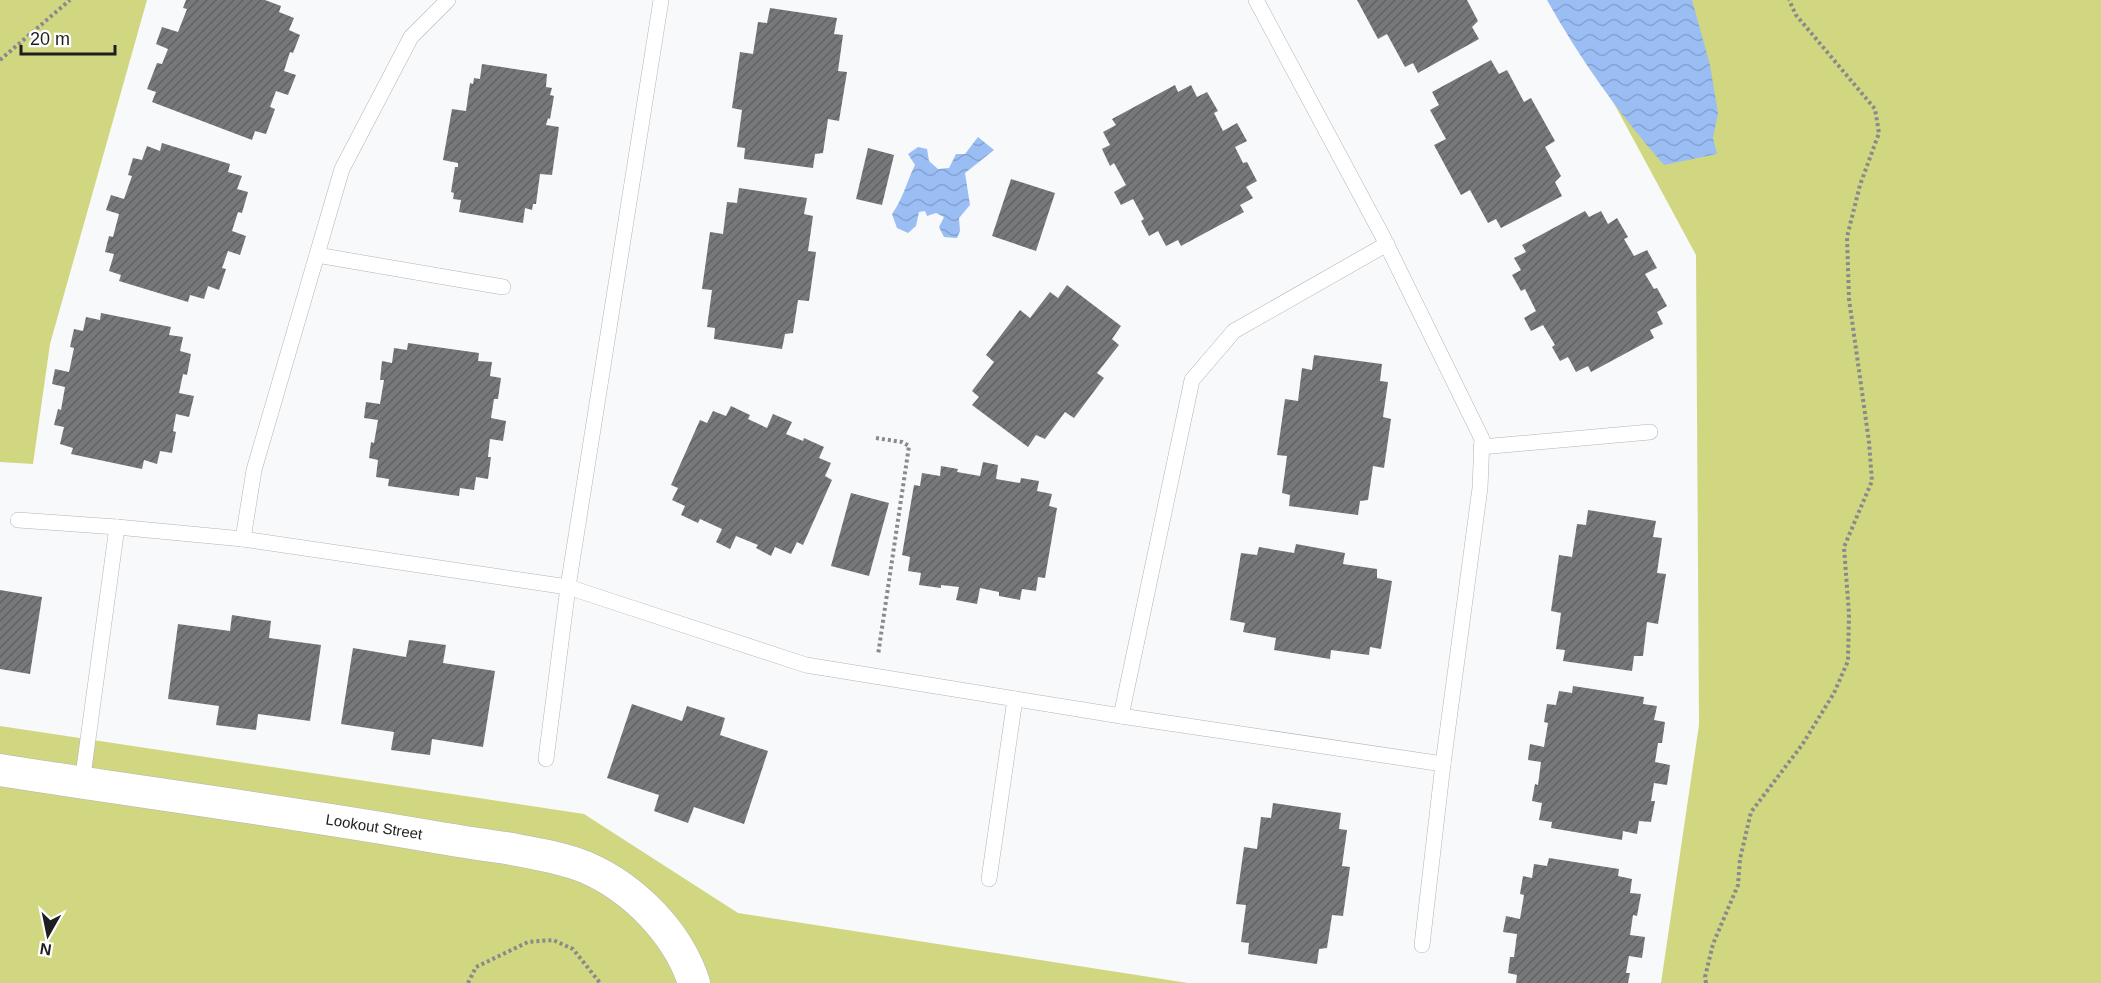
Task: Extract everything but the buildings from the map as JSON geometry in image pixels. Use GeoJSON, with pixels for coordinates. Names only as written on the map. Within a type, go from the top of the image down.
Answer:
{"type":"FeatureCollection","features":[{"type":"Feature","properties":{"kind":"street","name":"Lookout Street"},"geometry":{"type":"LineString","coordinates":[[0,770],[364,825],[531,853],[584,866],[618,886],[650,913],[679,948],[694,983]]}},
{"type":"Feature","properties":{"kind":"lane"},"geometry":{"type":"LineString","coordinates":[[243,539],[254,470],[342,169],[411,37],[448,0]]}},
{"type":"Feature","properties":{"kind":"lane"},"geometry":{"type":"LineString","coordinates":[[546,759],[568,587],[661,0]]}},
{"type":"Feature","properties":{"kind":"lane"},"geometry":{"type":"LineString","coordinates":[[1256,0],[1387,244],[1482,439],[1480,488],[1443,764],[1422,945]]}},
{"type":"Feature","properties":{"kind":"lane"},"geometry":{"type":"LineString","coordinates":[[1121,716],[1192,380],[1234,331],[1387,244]]}},
{"type":"Feature","properties":{"kind":"lane"},"geometry":{"type":"LineString","coordinates":[[317,255],[503,287]]}},
{"type":"Feature","properties":{"kind":"lane"},"geometry":{"type":"LineString","coordinates":[[1481,447],[1650,432]]}},
{"type":"Feature","properties":{"kind":"lane"},"geometry":{"type":"LineString","coordinates":[[18,520],[243,539],[568,587],[806,665],[1121,716],[1443,764]]}},
{"type":"Feature","properties":{"kind":"lane"},"geometry":{"type":"LineString","coordinates":[[82,783],[117,527]]}},
{"type":"Feature","properties":{"kind":"lane"},"geometry":{"type":"LineString","coordinates":[[989,879],[1015,699]]}},
{"type":"Feature","properties":{"kind":"path"},"geometry":{"type":"LineString","coordinates":[[0,60],[70,0]]}},
{"type":"Feature","properties":{"kind":"path"},"geometry":{"type":"LineString","coordinates":[[1706,983],[1705,977],[1713,944],[1738,885],[1740,859],[1751,812],[1802,745],[1834,693],[1848,661],[1849,614],[1844,547],[1872,481],[1850,298],[1847,237],[1860,185],[1879,132],[1875,109],[1796,15],[1789,0]]}},
{"type":"Feature","properties":{"kind":"path"},"geometry":{"type":"LineString","coordinates":[[875,676],[909,446],[902,442],[876,438]]}},
{"type":"Feature","properties":{"kind":"path"},"geometry":{"type":"LineString","coordinates":[[468,983],[476,967],[528,942],[553,940],[573,949],[600,983]]}},
{"type":"Feature","properties":{"kind":"green space"},"geometry":{"type":"Polygon","coordinates":[[[0,0],[147,0],[50,344],[33,464],[0,462],[0,0]]]}},
{"type":"Feature","properties":{"kind":"green space"},"geometry":{"type":"Polygon","coordinates":[[[1558,0],[2101,0],[2101,983],[1661,983],[1699,725],[1696,255],[1558,0]]]}},
{"type":"Feature","properties":{"kind":"green space"},"geometry":{"type":"Polygon","coordinates":[[[0,726],[584,814],[738,913],[1188,983],[0,983],[0,726]]]}},
{"type":"Feature","properties":{"kind":"water"},"geometry":{"type":"Polygon","coordinates":[[[1547,0],[1692,0],[1710,65],[1718,113],[1713,138],[1717,154],[1664,165],[1601,86],[1547,0]]]}},
{"type":"Feature","properties":{"kind":"water"},"geometry":{"type":"Polygon","coordinates":[[[978,137],[994,150],[965,173],[970,205],[959,218],[960,231],[957,238],[944,237],[939,227],[944,217],[936,213],[927,216],[925,211],[919,212],[916,226],[908,233],[897,228],[892,214],[915,165],[908,154],[918,147],[927,149],[929,161],[938,169],[949,168],[956,154],[965,154],[978,137]]]}}]}
